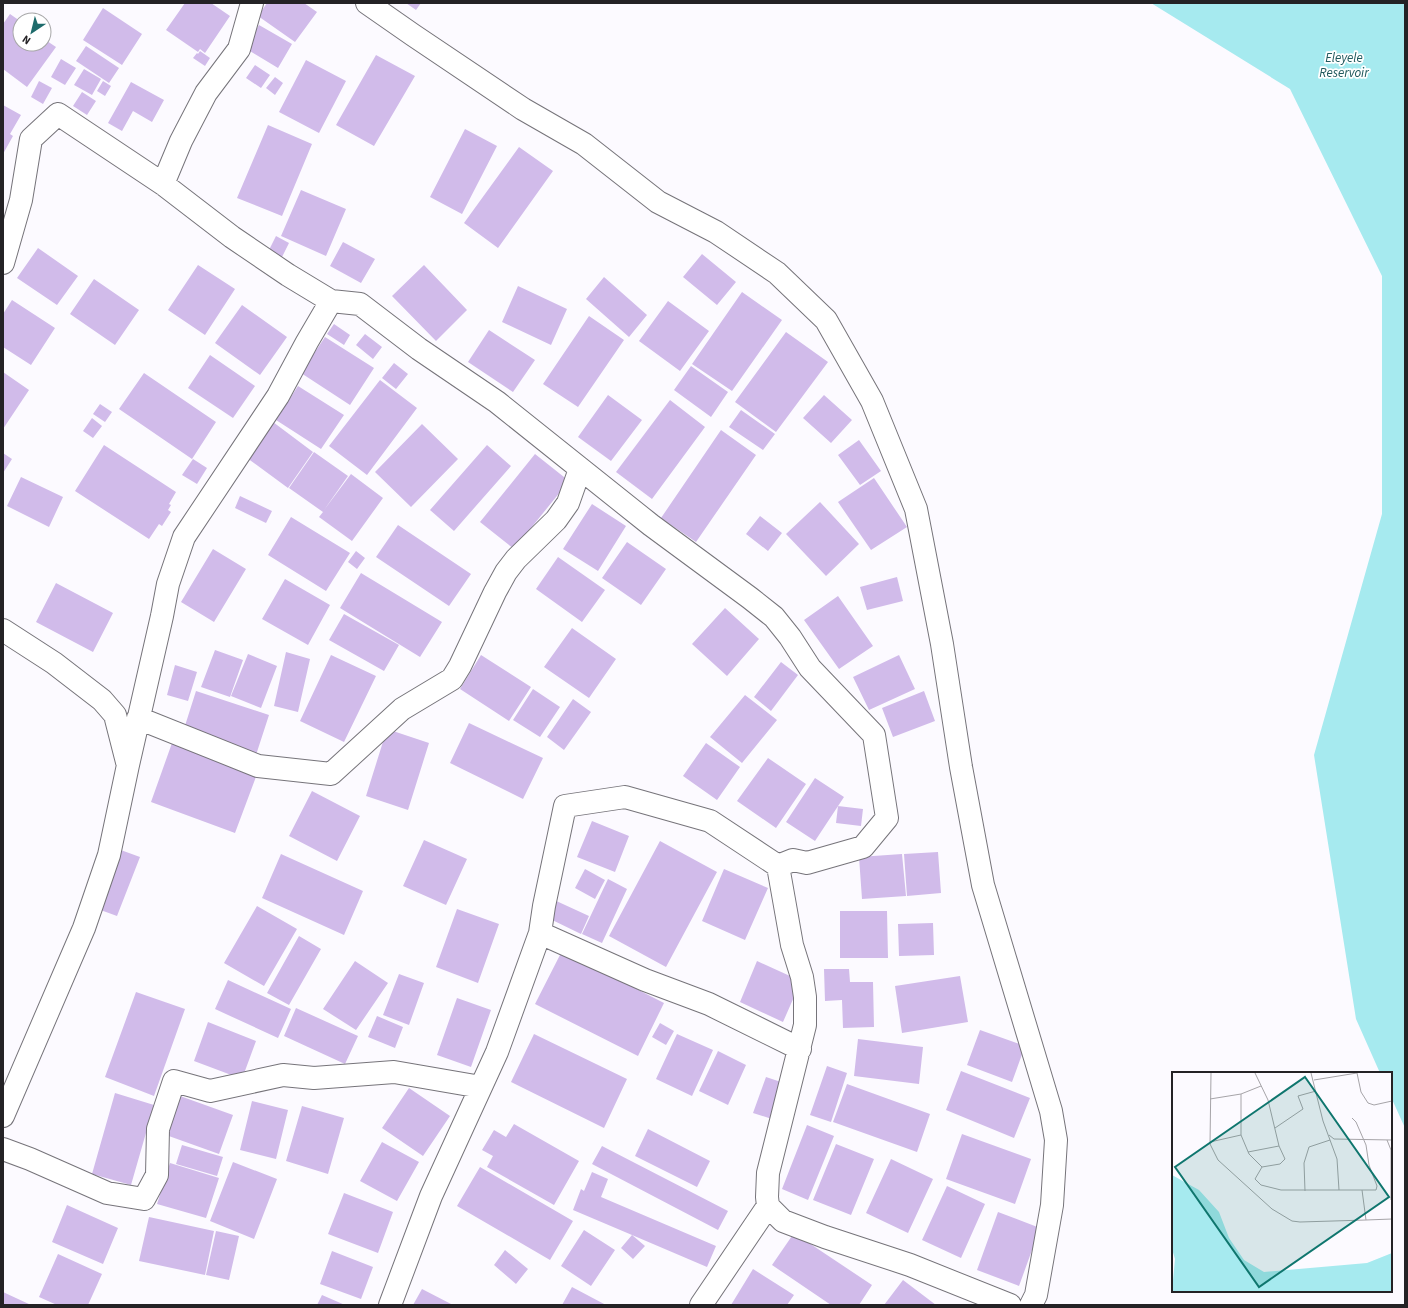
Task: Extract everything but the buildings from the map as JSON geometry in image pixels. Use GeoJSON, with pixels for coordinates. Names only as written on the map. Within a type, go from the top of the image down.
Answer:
{"type":"FeatureCollection","features":[{"type":"Feature","properties":{"kind":"street"},"geometry":{"type":"LineString","coordinates":[[163,184],[181,141],[206,93],[238,49],[252,3]]}},
{"type":"Feature","properties":{"kind":"street"},"geometry":{"type":"LineString","coordinates":[[367,3],[523,109],[584,144],[658,202],[716,232],[777,273],[826,320],[872,401],[916,509],[942,644],[960,767],[983,885],[1051,1111],[1056,1140],[1052,1204],[1036,1295],[1031,1305]]}},
{"type":"Feature","properties":{"kind":"street"},"geometry":{"type":"LineString","coordinates":[[3,263],[21,200],[31,139],[58,114],[163,184],[232,237],[288,275],[331,301],[360,304],[419,350],[497,402],[651,525],[750,598],[774,617],[790,637],[810,668],[874,735],[887,818],[863,848],[807,863],[793,860],[778,866]]}},
{"type":"Feature","properties":{"kind":"street"},"geometry":{"type":"LineString","coordinates":[[3,1116],[66,971],[98,890],[109,855],[168,584],[184,537],[278,396],[331,301]]}},
{"type":"Feature","properties":{"kind":"street"},"geometry":{"type":"LineString","coordinates":[[138,718],[258,766],[331,774],[402,709],[452,679],[460,666],[506,572],[516,559],[556,520],[568,503],[580,469]]}},
{"type":"Feature","properties":{"kind":"street"},"geometry":{"type":"LineString","coordinates":[[3,630],[54,663],[102,700],[115,715],[128,765]]}},
{"type":"Feature","properties":{"kind":"street"},"geometry":{"type":"LineString","coordinates":[[390,1305],[431,1196],[497,1052],[540,933],[544,906],[565,806],[625,797],[710,821],[778,866],[792,945],[802,977],[805,997],[806,1025],[768,1173],[768,1206],[783,1221],[825,1237],[910,1264],[1010,1305]]}},
{"type":"Feature","properties":{"kind":"street"},"geometry":{"type":"LineString","coordinates":[[540,933],[645,980],[709,1004],[800,1049]]}},
{"type":"Feature","properties":{"kind":"street"},"geometry":{"type":"LineString","coordinates":[[3,1149],[30,1159],[107,1193],[144,1199],[157,1175],[158,1129],[174,1081],[210,1091],[283,1075],[314,1078],[394,1072],[481,1087]]}},
{"type":"Feature","properties":{"kind":"street"},"geometry":{"type":"LineString","coordinates":[[701,1305],[768,1206]]}},
{"type":"Feature","properties":{"kind":"water","name":"Eleyele Reservoir"},"geometry":{"type":"Polygon","coordinates":[[[1151,3],[1405,3],[1405,1128],[1392,1099],[1392,1072],[1380,1072],[1356,1019],[1314,755],[1382,514],[1382,276],[1290,89],[1151,3]]]}}]}
